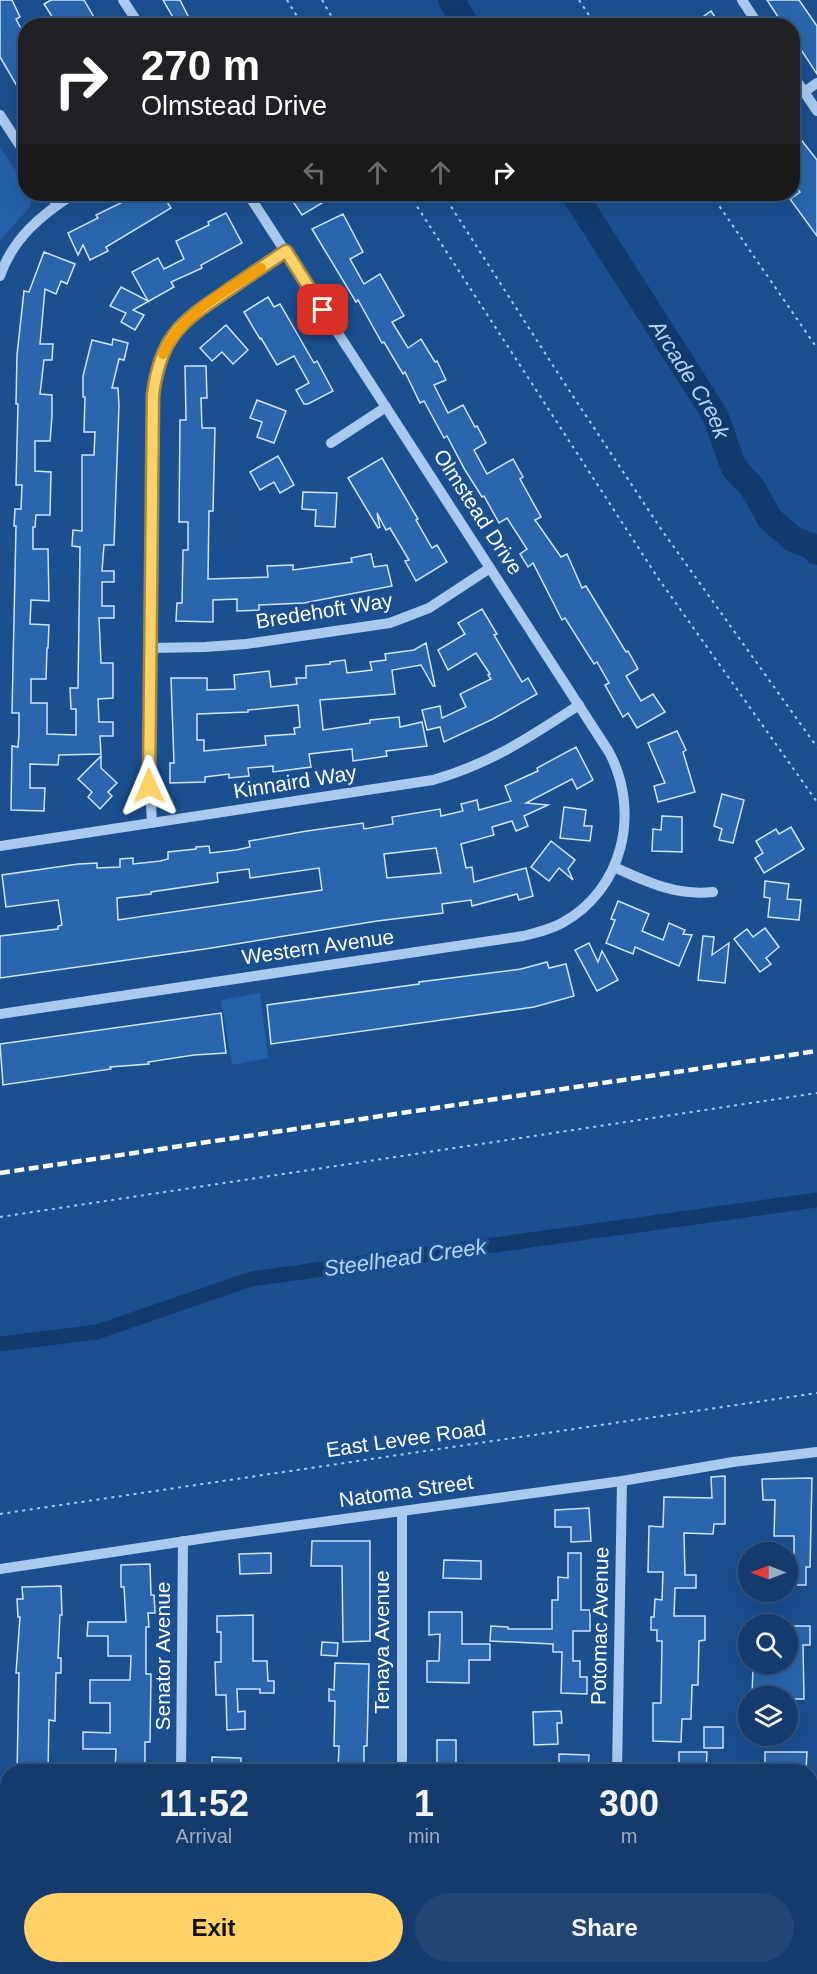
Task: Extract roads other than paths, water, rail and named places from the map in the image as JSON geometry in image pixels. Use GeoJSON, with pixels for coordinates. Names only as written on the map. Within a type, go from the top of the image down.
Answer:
{"type":"FeatureCollection","features":[{"type":"Feature","properties":{"kind":"street"},"geometry":{"type":"LineString","coordinates":[[123,0],[135,18]]}},
{"type":"Feature","properties":{"kind":"street"},"geometry":{"type":"LineString","coordinates":[[742,0],[754,18]]}},
{"type":"Feature","properties":{"kind":"street"},"geometry":{"type":"LineString","coordinates":[[804,92],[817,83]]}},
{"type":"Feature","properties":{"kind":"street"},"geometry":{"type":"LineString","coordinates":[[800,86],[817,111]]}},
{"type":"Feature","properties":{"kind":"street"},"geometry":{"type":"LineString","coordinates":[[0,115],[18,143]]}},
{"type":"Feature","properties":{"kind":"street"},"geometry":{"type":"LineString","coordinates":[[54,201],[57,205]]}},
{"type":"Feature","properties":{"kind":"street"},"geometry":{"type":"LineString","coordinates":[[0,276],[21,237],[41,216],[63,201]]}},
{"type":"Feature","properties":{"kind":"street","name":"Olmstead Drive"},"geometry":{"type":"LineString","coordinates":[[253,201],[609,752],[622,782],[626,803],[626,825],[622,846],[614,867]]}},
{"type":"Feature","properties":{"kind":"street"},"geometry":{"type":"LineString","coordinates":[[152,823],[148,749],[153,395],[159,363],[174,333],[189,317],[286,251]]}},
{"type":"Feature","properties":{"kind":"street"},"geometry":{"type":"LineString","coordinates":[[331,443],[386,407]]}},
{"type":"Feature","properties":{"kind":"street","name":"Bredehoft Way"},"geometry":{"type":"LineString","coordinates":[[150,648],[246,644],[390,623],[429,608],[490,568]]}},
{"type":"Feature","properties":{"kind":"street","name":"Kinnaird Way"},"geometry":{"type":"LineString","coordinates":[[0,846],[433,780],[492,759],[579,705]]}},
{"type":"Feature","properties":{"kind":"street"},"geometry":{"type":"LineString","coordinates":[[614,867],[667,890],[690,893],[713,892]]}},
{"type":"Feature","properties":{"kind":"street","name":"Western Avenue"},"geometry":{"type":"LineString","coordinates":[[0,1014],[544,931],[581,910],[603,887],[614,867]]}},
{"type":"Feature","properties":{"kind":"street","name":"Natoma Street"},"geometry":{"type":"LineString","coordinates":[[0,1569],[183,1541],[622,1481],[734,1462],[817,1452]]}},
{"type":"Feature","properties":{"kind":"street","name":"Potomac Avenue"},"geometry":{"type":"LineString","coordinates":[[616,1764],[622,1481]]}},
{"type":"Feature","properties":{"kind":"street","name":"Tenaya Avenue"},"geometry":{"type":"LineString","coordinates":[[402,1512],[402,1764]]}},
{"type":"Feature","properties":{"kind":"street","name":"Senator Avenue"},"geometry":{"type":"LineString","coordinates":[[181,1764],[183,1541]]}},
{"type":"Feature","properties":{"kind":"waterway","name":"Arcade Creek"},"geometry":{"type":"LineString","coordinates":[[451,0],[462,18]]}},
{"type":"Feature","properties":{"kind":"waterway","name":"Arcade Creek"},"geometry":{"type":"LineString","coordinates":[[578,201],[715,415],[734,468],[752,487],[770,519],[793,539],[811,546],[817,552]]}},
{"type":"Feature","properties":{"kind":"waterway","name":"Steelhead Creek"},"geometry":{"type":"LineString","coordinates":[[0,1344],[97,1332],[251,1279],[817,1200]]}},
{"type":"Feature","properties":{"kind":"railway"},"geometry":{"type":"LineString","coordinates":[[0,1173],[817,1051]]}}]}
